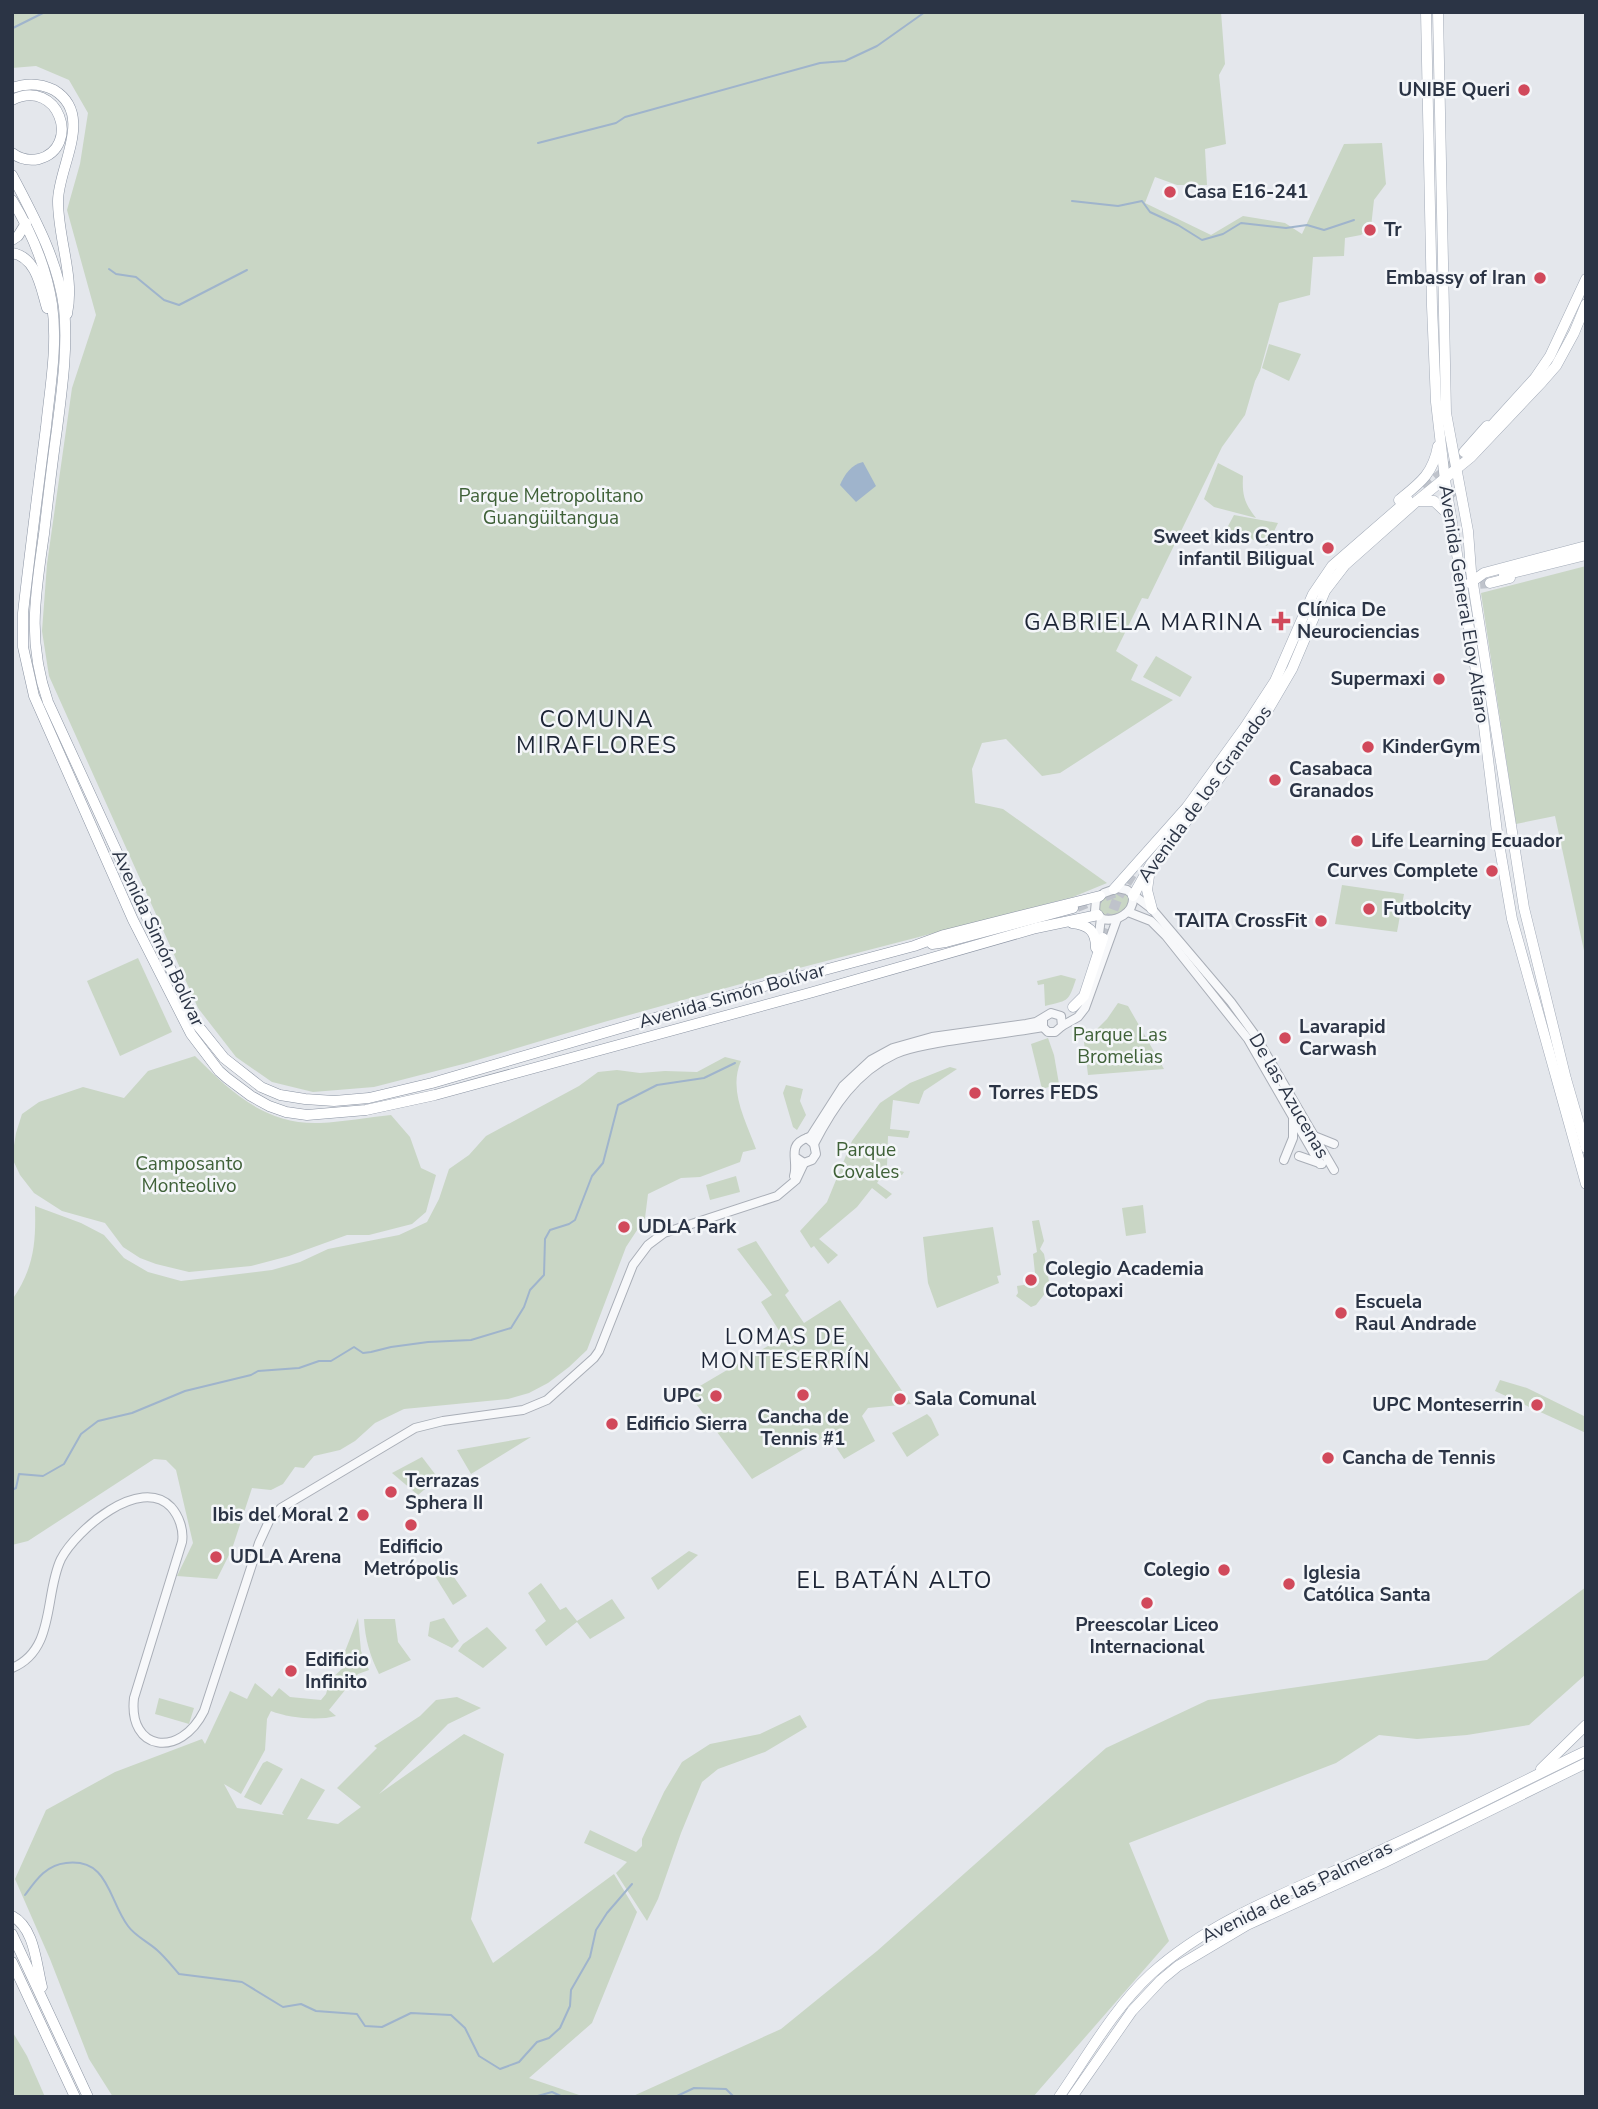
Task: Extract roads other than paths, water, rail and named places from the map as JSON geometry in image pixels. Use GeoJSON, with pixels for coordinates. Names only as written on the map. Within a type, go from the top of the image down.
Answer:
{"type":"FeatureCollection","features":[{"type":"Feature","properties":{"kind":"main road","name":"Avenida General Eloy Alfaro"},"geometry":{"type":"LineString","coordinates":[[1426,12],[1437,306],[1447,413],[1468,531],[1472,576],[1524,908],[1566,1079],[1586,1148]]}},
{"type":"Feature","properties":{"kind":"main road","name":"Avenida General Eloy Alfaro"},"geometry":{"type":"LineString","coordinates":[[1438,12],[1437,306],[1439,433],[1445,485],[1481,702],[1511,919],[1586,1184]]}},
{"type":"Feature","properties":{"kind":"main road"},"geometry":{"type":"LineString","coordinates":[[12,88],[30,84],[46,86],[64,100],[73,119],[71,148],[58,200],[69,275],[70,302],[65,325]]}},
{"type":"Feature","properties":{"kind":"main road"},"geometry":{"type":"LineString","coordinates":[[12,100],[36,94],[44,98],[58,112],[62,133],[55,149],[40,158],[24,159],[12,153]]}},
{"type":"Feature","properties":{"kind":"main road","name":"Avenida Simón Bolívar"},"geometry":{"type":"LineString","coordinates":[[12,175],[51,257],[61,292],[65,325],[62,393],[33,633],[41,680],[48,702],[195,1022],[224,1058],[261,1087],[305,1100],[369,1098],[432,1083],[737,994],[914,946],[944,935],[1100,896]]}},
{"type":"Feature","properties":{"kind":"main road","name":"Avenida Simón Bolívar"},"geometry":{"type":"LineString","coordinates":[[12,200],[26,223],[45,271],[52,307],[50,394],[23,613],[23,647],[33,696],[103,854],[191,1034],[219,1071],[251,1096],[286,1112],[307,1115],[366,1111],[435,1095],[1061,922],[1099,917]]}},
{"type":"Feature","properties":{"kind":"main road"},"geometry":{"type":"LineString","coordinates":[[12,240],[26,223]]}},
{"type":"Feature","properties":{"kind":"main road"},"geometry":{"type":"LineString","coordinates":[[12,253],[24,258],[35,271],[53,331]]}},
{"type":"Feature","properties":{"kind":"main road"},"geometry":{"type":"LineString","coordinates":[[1451,441],[1457,452],[1468,454],[1511,399],[1522,392],[1550,356],[1586,279]]}},
{"type":"Feature","properties":{"kind":"main road","name":"Avenida de los Granados"},"geometry":{"type":"LineString","coordinates":[[1133,896],[1147,862],[1203,801],[1268,710],[1292,669],[1325,591],[1345,565],[1417,501],[1445,485],[1468,454],[1556,366],[1586,304]]}},
{"type":"Feature","properties":{"kind":"main road"},"geometry":{"type":"LineString","coordinates":[[1332,566],[1341,550],[1425,478],[1436,458],[1439,433]]}},
{"type":"Feature","properties":{"kind":"main road"},"geometry":{"type":"LineString","coordinates":[[1445,485],[1452,502],[1462,563]]}},
{"type":"Feature","properties":{"kind":"main road","name":"Avenida de los Granados"},"geometry":{"type":"LineString","coordinates":[[1114,889],[1161,838],[1209,778],[1261,704],[1288,655],[1314,594],[1332,566],[1423,488]]}},
{"type":"Feature","properties":{"kind":"main road"},"geometry":{"type":"LineString","coordinates":[[1456,496],[1466,560],[1472,576]]}},
{"type":"Feature","properties":{"kind":"main road"},"geometry":{"type":"LineString","coordinates":[[1417,501],[1434,501],[1443,507],[1451,518]]}},
{"type":"Feature","properties":{"kind":"main road"},"geometry":{"type":"LineString","coordinates":[[1463,598],[1464,589],[1472,576],[1586,546]]}},
{"type":"Feature","properties":{"kind":"main road"},"geometry":{"type":"LineString","coordinates":[[1472,576],[1586,555]]}},
{"type":"Feature","properties":{"kind":"main road"},"geometry":{"type":"LineString","coordinates":[[1490,583],[1557,566],[1564,561]]}},
{"type":"Feature","properties":{"kind":"main road"},"geometry":{"type":"LineString","coordinates":[[1481,702],[1492,700]]}},
{"type":"Feature","properties":{"kind":"main road"},"geometry":{"type":"LineString","coordinates":[[1152,909],[1147,890],[1147,862],[1161,838]]}},
{"type":"Feature","properties":{"kind":"main road"},"geometry":{"type":"LineString","coordinates":[[103,854],[115,848]]}},
{"type":"Feature","properties":{"kind":"main road"},"geometry":{"type":"LineString","coordinates":[[914,946],[946,942],[1077,907]]}},
{"type":"Feature","properties":{"kind":"main road"},"geometry":{"type":"LineString","coordinates":[[1061,922],[1084,925],[1092,930],[1097,948]]}},
{"type":"Feature","properties":{"kind":"main road"},"geometry":{"type":"LineString","coordinates":[[1073,1007],[1084,996],[1102,938]]}},
{"type":"Feature","properties":{"kind":"main road"},"geometry":{"type":"LineString","coordinates":[[1532,1777],[1586,1725]]}},
{"type":"Feature","properties":{"kind":"main road","name":"Avenida de las Palmeras"},"geometry":{"type":"LineString","coordinates":[[1059,2097],[1130,1997],[1151,1974],[1198,1938],[1261,1905],[1397,1843],[1586,1751]]}},
{"type":"Feature","properties":{"kind":"main road","name":"Avenida de las Palmeras"},"geometry":{"type":"LineString","coordinates":[[1072,2097],[1132,2011],[1178,1966],[1266,1916],[1383,1863],[1586,1763]]}},
{"type":"Feature","properties":{"kind":"main road"},"geometry":{"type":"LineString","coordinates":[[12,1916],[20,1921],[29,1936],[47,2008]]}},
{"type":"Feature","properties":{"kind":"main road"},"geometry":{"type":"LineString","coordinates":[[12,1934],[88,2097]]}},
{"type":"Feature","properties":{"kind":"main road"},"geometry":{"type":"LineString","coordinates":[[12,1962],[75,2097]]}},
{"type":"Feature","properties":{"kind":"street"},"geometry":{"type":"LineString","coordinates":[[811,1141],[848,1090],[869,1070],[897,1053],[1043,1022],[1051,1013],[1058,1014],[1073,1007],[1083,991],[1100,938],[1099,917],[1094,906],[1100,896],[1114,889],[1127,890],[1133,896],[1133,905],[1128,912],[1116,919],[1099,917]]}},
{"type":"Feature","properties":{"kind":"street","name":"De las Azucenas"},"geometry":{"type":"LineString","coordinates":[[1128,912],[1151,921],[1188,963],[1248,1039],[1320,1164],[1334,1170],[1251,1028],[1152,909],[1133,896]]}},
{"type":"Feature","properties":{"kind":"street"},"geometry":{"type":"LineString","coordinates":[[1043,1022],[1048,1032],[1055,1032],[1078,1017],[1086,1008],[1116,919]]}},
{"type":"Feature","properties":{"kind":"street"},"geometry":{"type":"LineString","coordinates":[[1058,1014],[1062,1019],[1062,1026]]}},
{"type":"Feature","properties":{"kind":"street"},"geometry":{"type":"LineString","coordinates":[[1284,1160],[1293,1138],[1292,1113]]}},
{"type":"Feature","properties":{"kind":"street"},"geometry":{"type":"LineString","coordinates":[[1313,1136],[1334,1144]]}},
{"type":"Feature","properties":{"kind":"street"},"geometry":{"type":"LineString","coordinates":[[785,1191],[795,1175],[794,1146],[799,1141],[811,1141]]}},
{"type":"Feature","properties":{"kind":"street"},"geometry":{"type":"LineString","coordinates":[[12,1668],[26,1661],[36,1649],[61,1560],[76,1538],[125,1502],[146,1497],[159,1500],[177,1516],[183,1537],[133,1709],[137,1725],[151,1740],[166,1743],[182,1739],[194,1728],[204,1711],[259,1543],[270,1519],[281,1508],[415,1428],[443,1421],[523,1410],[547,1400],[581,1372],[599,1351],[633,1265],[655,1239],[664,1233],[770,1199],[785,1191],[796,1180],[804,1163],[815,1157],[817,1150],[811,1141]]}},
{"type":"Feature","properties":{"kind":"street"},"geometry":{"type":"LineString","coordinates":[[1299,1156],[1320,1164]]}},
{"type":"Feature","properties":{"kind":"street"},"geometry":{"type":"LineString","coordinates":[[795,1157],[804,1163]]}},
{"type":"Feature","properties":{"kind":"water"},"geometry":{"type":"Polygon","coordinates":[[[863,462],[876,486],[856,502],[840,485],[855,465],[863,462]]]}},
{"type":"Feature","properties":{"kind":"waterway"},"geometry":{"type":"LineString","coordinates":[[12,32],[13,28],[45,12]]}},
{"type":"Feature","properties":{"kind":"waterway"},"geometry":{"type":"LineString","coordinates":[[538,143],[820,63],[845,61],[877,46],[925,12]]}},
{"type":"Feature","properties":{"kind":"waterway"},"geometry":{"type":"LineString","coordinates":[[1072,201],[1118,206],[1142,201],[1150,212],[1202,240],[1223,234],[1241,223],[1286,228],[1307,225],[1324,230],[1354,220]]}},
{"type":"Feature","properties":{"kind":"waterway"},"geometry":{"type":"LineString","coordinates":[[109,269],[116,274],[136,277],[164,300],[179,305],[247,270]]}},
{"type":"Feature","properties":{"kind":"waterway"},"geometry":{"type":"LineString","coordinates":[[12,1490],[16,1488],[19,1474],[43,1476],[64,1464],[81,1434],[98,1421],[132,1413],[185,1391],[258,1371],[299,1368],[319,1361],[331,1361],[354,1347],[363,1353],[428,1342],[471,1340],[511,1328],[524,1307],[530,1290],[544,1275],[545,1239],[550,1230],[575,1220],[592,1176],[603,1163],[618,1105],[657,1085],[704,1078],[735,1063]]}},
{"type":"Feature","properties":{"kind":"waterway"},"geometry":{"type":"LineString","coordinates":[[25,1895],[42,1874],[59,1864],[80,1863],[91,1867],[106,1882],[131,1930],[160,1953],[179,1974],[242,1982],[283,2007],[301,2004],[316,2011],[357,2014],[365,2026],[382,2027],[411,2013],[451,2015],[465,2028],[479,2056],[500,2069],[519,2062],[537,2042],[549,2038],[560,2028],[570,2006],[571,1990],[590,1957],[596,1930],[632,1884]]}},
{"type":"Feature","properties":{"kind":"waterway"},"geometry":{"type":"LineString","coordinates":[[675,2097],[694,2088],[726,2089],[734,2097]]}},
{"type":"Feature","properties":{"kind":"waterway"},"geometry":{"type":"LineString","coordinates":[[534,2097],[552,2092],[563,2097]]}},
{"type":"Feature","properties":{"kind":"tunnel"},"geometry":{"type":"LineString","coordinates":[[1424,488],[1468,452]]}},
{"type":"Feature","properties":{"kind":"tunnel"},"geometry":{"type":"LineString","coordinates":[[1439,482],[1449,485],[1456,496]]}},
{"type":"Feature","properties":{"kind":"tunnel"},"geometry":{"type":"LineString","coordinates":[[1462,564],[1468,580],[1477,584],[1490,583]]}},
{"type":"Feature","properties":{"kind":"tunnel"},"geometry":{"type":"LineString","coordinates":[[1103,938],[1118,897],[1133,873]]}},
{"type":"Feature","properties":{"kind":"tunnel"},"geometry":{"type":"LineString","coordinates":[[1077,907],[1119,891]]}},
{"type":"Feature","properties":{"kind":"place","name":"UNIBE Queri"},"geometry":{"type":"Point","coordinates":[1524,90]}},
{"type":"Feature","properties":{"kind":"place","name":"Casa E16-241"},"geometry":{"type":"Point","coordinates":[1170,192]}},
{"type":"Feature","properties":{"kind":"place","name":"Tr"},"geometry":{"type":"Point","coordinates":[1370,230]}},
{"type":"Feature","properties":{"kind":"place","name":"Embassy of Iran"},"geometry":{"type":"Point","coordinates":[1540,278]}},
{"type":"Feature","properties":{"kind":"place","name":"Sweet kids Centro infantil Biligual"},"geometry":{"type":"Point","coordinates":[1328,548]}},
{"type":"Feature","properties":{"kind":"place","name":"Clínica De Neurociencias"},"geometry":{"type":"Point","coordinates":[1281,621]}},
{"type":"Feature","properties":{"kind":"place","name":"Supermaxi"},"geometry":{"type":"Point","coordinates":[1439,679]}},
{"type":"Feature","properties":{"kind":"place","name":"KinderGym"},"geometry":{"type":"Point","coordinates":[1368,747]}},
{"type":"Feature","properties":{"kind":"place","name":"Casabaca Granados"},"geometry":{"type":"Point","coordinates":[1275,780]}},
{"type":"Feature","properties":{"kind":"place","name":"Life Learning Ecuador"},"geometry":{"type":"Point","coordinates":[1357,841]}},
{"type":"Feature","properties":{"kind":"place","name":"Curves Complete"},"geometry":{"type":"Point","coordinates":[1492,871]}},
{"type":"Feature","properties":{"kind":"place","name":"Futbolcity"},"geometry":{"type":"Point","coordinates":[1369,909]}},
{"type":"Feature","properties":{"kind":"place","name":"TAITA CrossFit"},"geometry":{"type":"Point","coordinates":[1321,921]}},
{"type":"Feature","properties":{"kind":"place","name":"Lavarapid Carwash"},"geometry":{"type":"Point","coordinates":[1285,1038]}},
{"type":"Feature","properties":{"kind":"place","name":"Torres FEDS"},"geometry":{"type":"Point","coordinates":[975,1093]}},
{"type":"Feature","properties":{"kind":"place","name":"UDLA Park"},"geometry":{"type":"Point","coordinates":[624,1227]}},
{"type":"Feature","properties":{"kind":"place","name":"Colegio Academia Cotopaxi"},"geometry":{"type":"Point","coordinates":[1031,1280]}},
{"type":"Feature","properties":{"kind":"place","name":"Escuela Raul Andrade"},"geometry":{"type":"Point","coordinates":[1341,1313]}},
{"type":"Feature","properties":{"kind":"place","name":"Cancha de Tennis #1"},"geometry":{"type":"Point","coordinates":[803,1395]}},
{"type":"Feature","properties":{"kind":"place","name":"UPC"},"geometry":{"type":"Point","coordinates":[716,1396]}},
{"type":"Feature","properties":{"kind":"place","name":"Sala Comunal"},"geometry":{"type":"Point","coordinates":[900,1399]}},
{"type":"Feature","properties":{"kind":"place","name":"UPC Monteserrin"},"geometry":{"type":"Point","coordinates":[1537,1405]}},
{"type":"Feature","properties":{"kind":"place","name":"Edificio Sierra"},"geometry":{"type":"Point","coordinates":[612,1424]}},
{"type":"Feature","properties":{"kind":"place","name":"Cancha de Tennis"},"geometry":{"type":"Point","coordinates":[1328,1458]}},
{"type":"Feature","properties":{"kind":"place","name":"Terrazas Sphera II"},"geometry":{"type":"Point","coordinates":[391,1492]}},
{"type":"Feature","properties":{"kind":"place","name":"Ibis del Moral 2"},"geometry":{"type":"Point","coordinates":[363,1515]}},
{"type":"Feature","properties":{"kind":"place","name":"Edificio Metrópolis"},"geometry":{"type":"Point","coordinates":[411,1525]}},
{"type":"Feature","properties":{"kind":"place","name":"UDLA Arena"},"geometry":{"type":"Point","coordinates":[216,1557]}},
{"type":"Feature","properties":{"kind":"place","name":"Colegio"},"geometry":{"type":"Point","coordinates":[1224,1570]}},
{"type":"Feature","properties":{"kind":"place","name":"Iglesia Católica Santa"},"geometry":{"type":"Point","coordinates":[1289,1584]}},
{"type":"Feature","properties":{"kind":"place","name":"Preescolar Liceo Internacional"},"geometry":{"type":"Point","coordinates":[1147,1603]}},
{"type":"Feature","properties":{"kind":"place","name":"Edificio Infinito"},"geometry":{"type":"Point","coordinates":[291,1671]}},
{"type":"Feature","properties":{"kind":"district","name":"GABRIELA MARINA"},"geometry":{"type":"Point","coordinates":[1144,622]}},
{"type":"Feature","properties":{"kind":"district","name":"COMUNA MIRAFLORES"},"geometry":{"type":"Point","coordinates":[597,732]}},
{"type":"Feature","properties":{"kind":"district","name":"LOMAS DE MONTESERRÍN"},"geometry":{"type":"Point","coordinates":[786,1349]}},
{"type":"Feature","properties":{"kind":"district","name":"EL BATÁN ALTO"},"geometry":{"type":"Point","coordinates":[895,1580]}},
{"type":"Feature","properties":{"kind":"park label","name":"Parque Metropolitano Guangüiltangua"},"geometry":{"type":"Point","coordinates":[551,507]}},
{"type":"Feature","properties":{"kind":"park label","name":"Parque Las Bromelias"},"geometry":{"type":"Point","coordinates":[1120,1046]}},
{"type":"Feature","properties":{"kind":"park label","name":"Parque Covales"},"geometry":{"type":"Point","coordinates":[866,1161]}},
{"type":"Feature","properties":{"kind":"park label","name":"Camposanto Monteolivo"},"geometry":{"type":"Point","coordinates":[189,1175]}}]}
